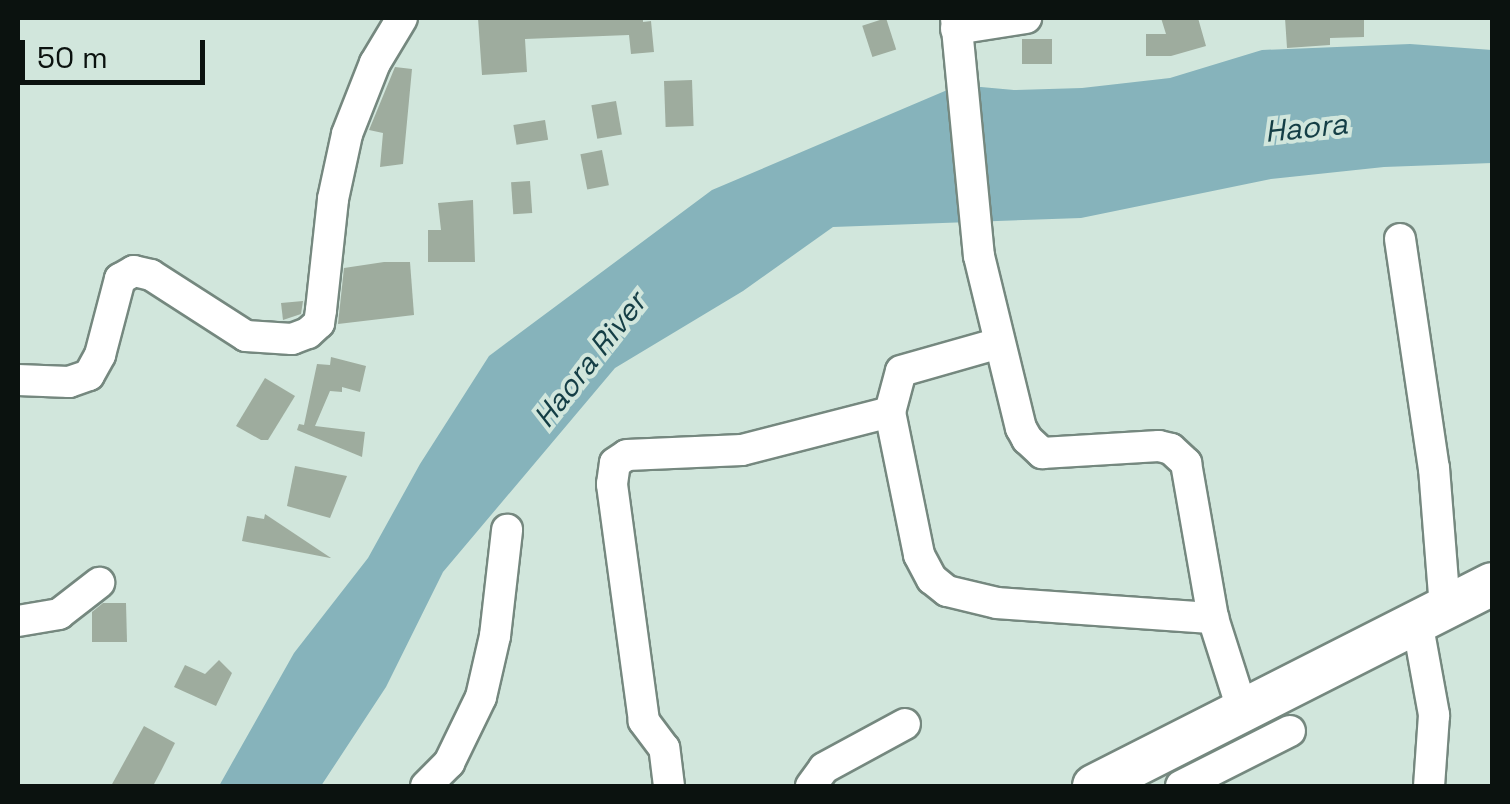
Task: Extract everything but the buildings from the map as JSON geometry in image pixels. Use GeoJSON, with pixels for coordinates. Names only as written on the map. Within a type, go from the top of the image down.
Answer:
{"type":"FeatureCollection","features":[{"type":"Feature","properties":{"kind":"main road"},"geometry":{"type":"LineString","coordinates":[[1094,786],[1492,584]]}},
{"type":"Feature","properties":{"kind":"street"},"geometry":{"type":"LineString","coordinates":[[18,380],[70,382],[88,375],[100,355],[120,279],[134,271],[150,276],[246,336],[292,339],[319,323],[334,200],[347,134],[375,62],[402,18]]}},
{"type":"Feature","properties":{"kind":"street"},"geometry":{"type":"LineString","coordinates":[[1026,18],[956,23],[979,256],[1022,428],[1027,440],[1042,452],[1159,446],[1171,449],[1186,463],[1212,618],[1243,712]]}},
{"type":"Feature","properties":{"kind":"street"},"geometry":{"type":"LineString","coordinates":[[1400,239],[1434,468],[1434,716],[1429,786]]}},
{"type":"Feature","properties":{"kind":"street"},"geometry":{"type":"LineString","coordinates":[[999,343],[900,371],[890,412],[919,555],[932,579],[947,591],[997,603],[1212,618]]}},
{"type":"Feature","properties":{"kind":"street"},"geometry":{"type":"LineString","coordinates":[[669,786],[664,748],[644,721],[612,484],[615,463],[638,453],[764,446],[890,412]]}},
{"type":"Feature","properties":{"kind":"street"},"geometry":{"type":"LineString","coordinates":[[426,786],[449,762],[481,697],[495,636],[508,530]]}},
{"type":"Feature","properties":{"kind":"street"},"geometry":{"type":"LineString","coordinates":[[18,622],[60,614],[99,584]]}},
{"type":"Feature","properties":{"kind":"street"},"geometry":{"type":"LineString","coordinates":[[811,786],[824,768],[904,724]]}},
{"type":"Feature","properties":{"kind":"street"},"geometry":{"type":"LineString","coordinates":[[1181,786],[1290,731]]}},
{"type":"Feature","properties":{"kind":"water"},"geometry":{"type":"Polygon","coordinates":[[[1410,44],[1492,50],[1492,163],[1384,167],[1271,179],[1081,218],[833,227],[743,291],[615,368],[443,572],[386,687],[321,786],[219,786],[294,653],[368,558],[420,464],[489,356],[712,190],[959,85],[1014,90],[1082,88],[1170,78],[1262,50],[1410,44]]]}},
{"type":"Feature","properties":{"kind":"water label","name":"Haora"},"geometry":{"type":"Point","coordinates":[1306,128]}},
{"type":"Feature","properties":{"kind":"water label","name":"Haora River"},"geometry":{"type":"Point","coordinates":[590,360]}}]}
